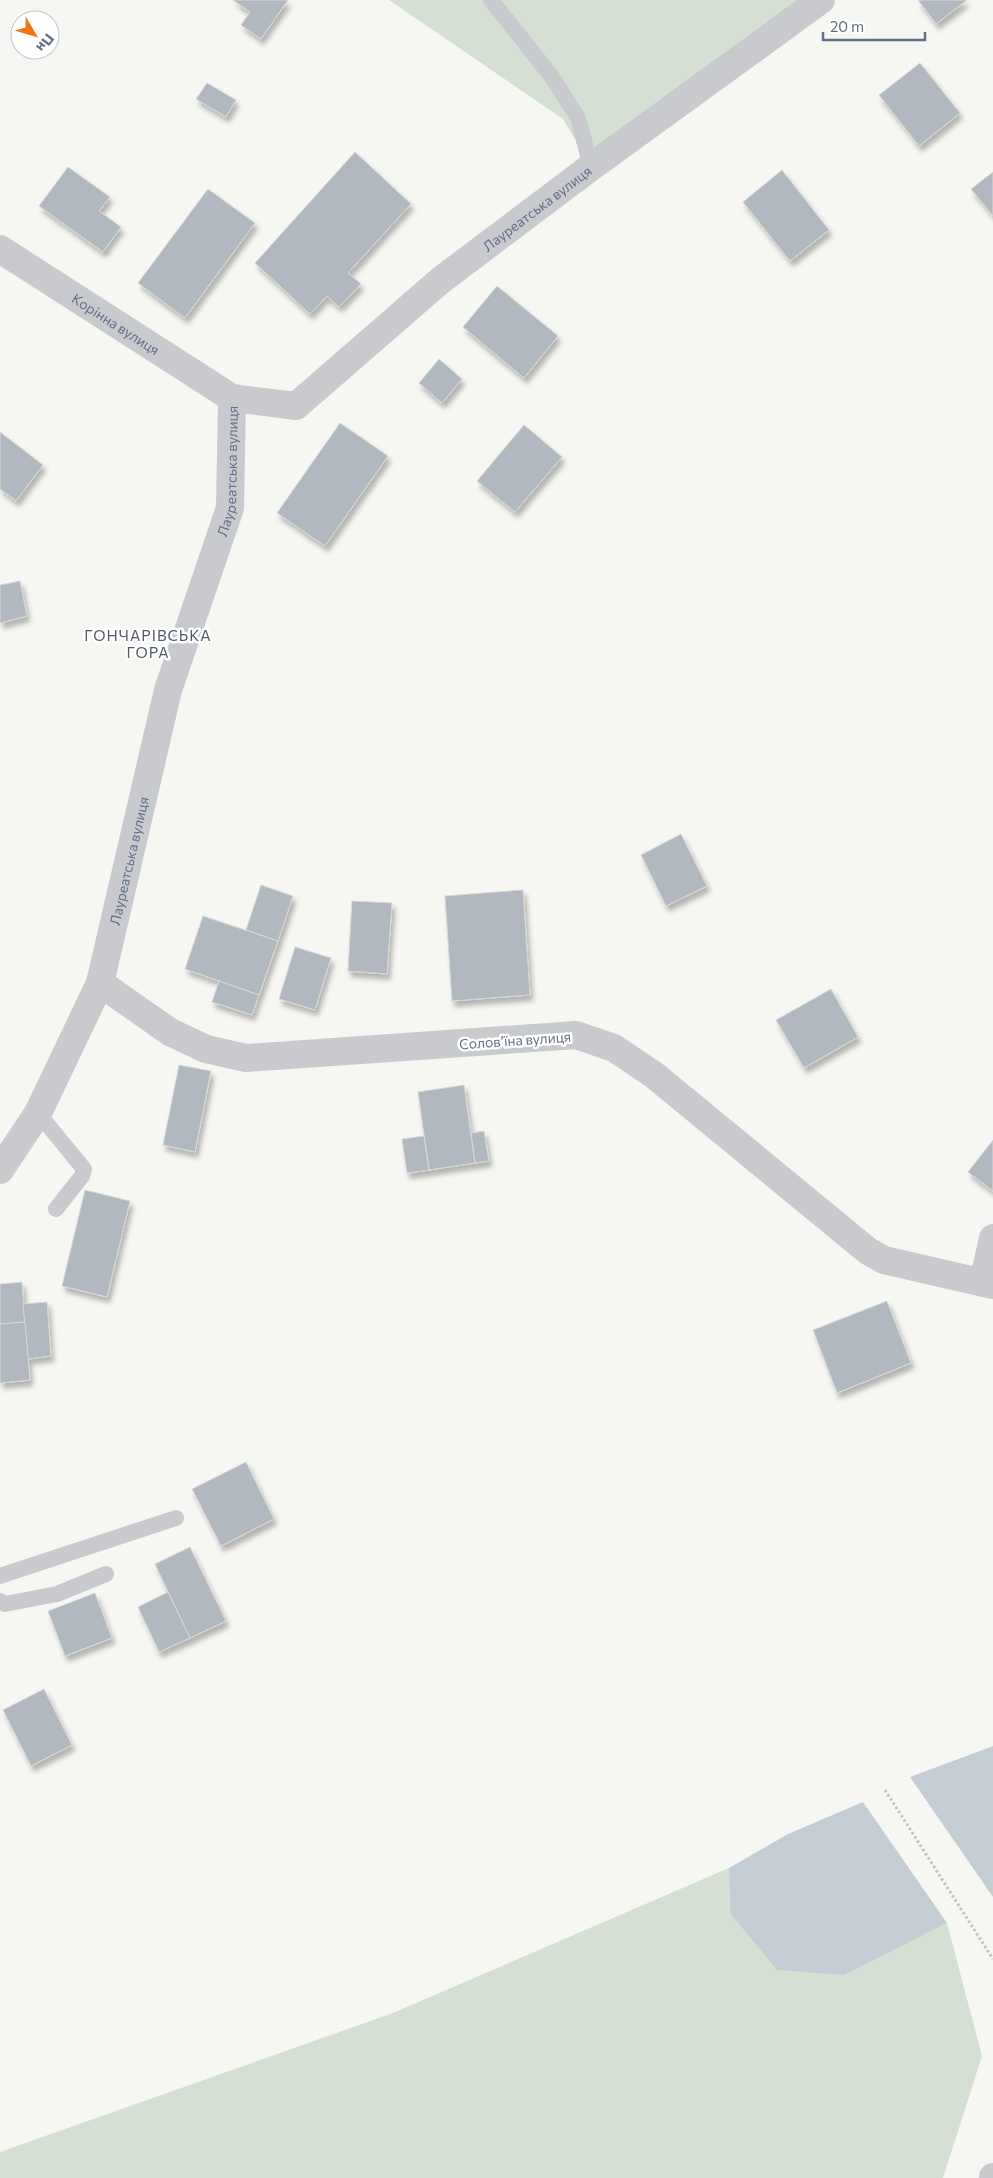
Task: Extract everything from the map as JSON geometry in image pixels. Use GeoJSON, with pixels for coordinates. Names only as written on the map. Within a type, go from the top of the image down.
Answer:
{"type":"FeatureCollection","features":[{"type":"Feature","properties":{"kind":"street","name":"Лауреатська вулиця"},"geometry":{"type":"LineString","coordinates":[[0,1170],[38,1113],[100,983],[168,690],[230,508],[232,398],[296,406],[441,280],[590,168],[821,0]]}},
{"type":"Feature","properties":{"kind":"street","name":"Корінна вулиця"},"geometry":{"type":"LineString","coordinates":[[0,249],[232,398]]}},
{"type":"Feature","properties":{"kind":"street","name":"Соловʼїна вулиця"},"geometry":{"type":"LineString","coordinates":[[100,983],[170,1032],[206,1049],[246,1058],[576,1035],[614,1048],[654,1075],[868,1251],[884,1260],[988,1284]]}},
{"type":"Feature","properties":{"kind":"street"},"geometry":{"type":"LineString","coordinates":[[988,1284],[993,1238]]}},
{"type":"Feature","properties":{"kind":"lane"},"geometry":{"type":"LineString","coordinates":[[491,0],[552,77],[578,118],[590,168]]}},
{"type":"Feature","properties":{"kind":"lane"},"geometry":{"type":"LineString","coordinates":[[38,1113],[84,1169],[82,1176],[56,1209]]}},
{"type":"Feature","properties":{"kind":"lane"},"geometry":{"type":"LineString","coordinates":[[0,1576],[176,1518]]}},
{"type":"Feature","properties":{"kind":"lane"},"geometry":{"type":"LineString","coordinates":[[0,1601],[5,1604],[57,1594],[106,1574]]}},
{"type":"Feature","properties":{"kind":"path"},"geometry":{"type":"LineString","coordinates":[[885,1790],[993,1959]]}},
{"type":"Feature","properties":{"kind":"shaded area"},"geometry":{"type":"Polygon","coordinates":[[[389,0],[821,0],[591,167],[563,119],[389,0]]]}},
{"type":"Feature","properties":{"kind":"shaded area"},"geometry":{"type":"Polygon","coordinates":[[[993,1746],[993,1897],[910,1777],[993,1746]]]}},
{"type":"Feature","properties":{"kind":"shaded area"},"geometry":{"type":"Polygon","coordinates":[[[863,1802],[947,1923],[845,1975],[777,1970],[730,1913],[729,1868],[788,1834],[863,1802]]]}},
{"type":"Feature","properties":{"kind":"shaded area"},"geometry":{"type":"Polygon","coordinates":[[[729,1868],[730,1913],[845,1975],[947,1923],[982,2056],[943,2178],[0,2178],[0,2152],[393,2013],[729,1868]]]}},
{"type":"Feature","properties":{"kind":"building"},"geometry":{"type":"Polygon","coordinates":[[[233,0],[288,0],[261,39],[241,25],[250,12],[233,0]]]}},
{"type":"Feature","properties":{"kind":"building"},"geometry":{"type":"Polygon","coordinates":[[[918,0],[967,0],[936,24],[918,0]]]}},
{"type":"Feature","properties":{"kind":"building"},"geometry":{"type":"Polygon","coordinates":[[[920,63],[960,113],[919,146],[879,95],[920,63]]]}},
{"type":"Feature","properties":{"kind":"building"},"geometry":{"type":"Polygon","coordinates":[[[207,83],[236,100],[226,117],[196,99],[207,83]]]}},
{"type":"Feature","properties":{"kind":"building"},"geometry":{"type":"Polygon","coordinates":[[[355,152],[411,204],[348,273],[361,284],[339,307],[327,296],[310,314],[255,263],[355,152]]]}},
{"type":"Feature","properties":{"kind":"building"},"geometry":{"type":"Polygon","coordinates":[[[68,167],[110,197],[99,211],[121,227],[103,252],[39,206],[68,167]]]}},
{"type":"Feature","properties":{"kind":"building"},"geometry":{"type":"Polygon","coordinates":[[[782,170],[829,230],[790,261],[743,202],[782,170]]]}},
{"type":"Feature","properties":{"kind":"building"},"geometry":{"type":"Polygon","coordinates":[[[993,172],[993,216],[971,189],[993,172]]]}},
{"type":"Feature","properties":{"kind":"building"},"geometry":{"type":"Polygon","coordinates":[[[208,189],[255,223],[185,318],[138,283],[208,189]]]}},
{"type":"Feature","properties":{"kind":"building"},"geometry":{"type":"Polygon","coordinates":[[[497,286],[558,336],[524,378],[463,327],[497,286]]]}},
{"type":"Feature","properties":{"kind":"building"},"geometry":{"type":"Polygon","coordinates":[[[439,359],[462,379],[442,403],[419,383],[439,359]]]}},
{"type":"Feature","properties":{"kind":"building"},"geometry":{"type":"Polygon","coordinates":[[[340,423],[388,456],[325,546],[277,513],[340,423]]]}},
{"type":"Feature","properties":{"kind":"building"},"geometry":{"type":"Polygon","coordinates":[[[524,425],[562,457],[515,512],[477,481],[524,425]]]}},
{"type":"Feature","properties":{"kind":"building"},"geometry":{"type":"Polygon","coordinates":[[[0,432],[43,465],[16,501],[0,489],[0,432]]]}},
{"type":"Feature","properties":{"kind":"building"},"geometry":{"type":"Polygon","coordinates":[[[20,581],[27,616],[0,623],[0,585],[20,581]]]}},
{"type":"Feature","properties":{"kind":"building"},"geometry":{"type":"Polygon","coordinates":[[[681,834],[707,886],[666,906],[641,855],[681,834]]]}},
{"type":"Feature","properties":{"kind":"building"},"geometry":{"type":"Polygon","coordinates":[[[261,885],[293,896],[278,941],[246,930],[261,885]]]}},
{"type":"Feature","properties":{"kind":"building"},"geometry":{"type":"Polygon","coordinates":[[[523,890],[530,995],[452,1001],[445,896],[523,890]]]}},
{"type":"Feature","properties":{"kind":"building"},"geometry":{"type":"Polygon","coordinates":[[[352,901],[392,903],[387,974],[348,971],[352,901]]]}},
{"type":"Feature","properties":{"kind":"building"},"geometry":{"type":"Polygon","coordinates":[[[203,916],[278,941],[259,995],[185,969],[203,916]]]}},
{"type":"Feature","properties":{"kind":"building"},"geometry":{"type":"Polygon","coordinates":[[[295,947],[331,958],[315,1010],[279,999],[295,947]]]}},
{"type":"Feature","properties":{"kind":"building"},"geometry":{"type":"Polygon","coordinates":[[[219,981],[259,995],[252,1015],[212,1002],[219,981]]]}},
{"type":"Feature","properties":{"kind":"building"},"geometry":{"type":"Polygon","coordinates":[[[831,989],[858,1037],[804,1068],[776,1020],[831,989]]]}},
{"type":"Feature","properties":{"kind":"building"},"geometry":{"type":"Polygon","coordinates":[[[179,1065],[211,1071],[195,1152],[163,1145],[179,1065]]]}},
{"type":"Feature","properties":{"kind":"building"},"geometry":{"type":"Polygon","coordinates":[[[464,1085],[475,1163],[429,1170],[418,1092],[464,1085]]]}},
{"type":"Feature","properties":{"kind":"building"},"geometry":{"type":"Polygon","coordinates":[[[484,1131],[489,1161],[475,1163],[471,1133],[484,1131]]]}},
{"type":"Feature","properties":{"kind":"building"},"geometry":{"type":"Polygon","coordinates":[[[424,1136],[429,1170],[407,1173],[402,1139],[424,1136]]]}},
{"type":"Feature","properties":{"kind":"building"},"geometry":{"type":"Polygon","coordinates":[[[993,1140],[993,1191],[968,1172],[993,1140]]]}},
{"type":"Feature","properties":{"kind":"building"},"geometry":{"type":"Polygon","coordinates":[[[85,1190],[130,1201],[107,1297],[62,1286],[85,1190]]]}},
{"type":"Feature","properties":{"kind":"building"},"geometry":{"type":"Polygon","coordinates":[[[22,1282],[25,1322],[0,1324],[0,1284],[22,1282]]]}},
{"type":"Feature","properties":{"kind":"building"},"geometry":{"type":"Polygon","coordinates":[[[887,1301],[911,1363],[837,1393],[813,1330],[887,1301]]]}},
{"type":"Feature","properties":{"kind":"building"},"geometry":{"type":"Polygon","coordinates":[[[47,1302],[51,1356],[28,1359],[23,1304],[47,1302]]]}},
{"type":"Feature","properties":{"kind":"building"},"geometry":{"type":"Polygon","coordinates":[[[25,1322],[30,1380],[0,1383],[0,1324],[25,1322]]]}},
{"type":"Feature","properties":{"kind":"building"},"geometry":{"type":"Polygon","coordinates":[[[246,1462],[274,1519],[221,1546],[192,1489],[246,1462]]]}},
{"type":"Feature","properties":{"kind":"building"},"geometry":{"type":"Polygon","coordinates":[[[190,1547],[226,1621],[190,1638],[155,1564],[190,1547]]]}},
{"type":"Feature","properties":{"kind":"building"},"geometry":{"type":"Polygon","coordinates":[[[168,1592],[190,1638],[159,1652],[138,1607],[168,1592]]]}},
{"type":"Feature","properties":{"kind":"building"},"geometry":{"type":"Polygon","coordinates":[[[95,1593],[112,1638],[65,1656],[48,1611],[95,1593]]]}},
{"type":"Feature","properties":{"kind":"building"},"geometry":{"type":"Polygon","coordinates":[[[44,1689],[72,1745],[31,1766],[3,1710],[44,1689]]]}},
{"type":"Feature","properties":{"kind":"district","name":"ГОНЧАРІВСЬКА ГОРА"},"geometry":{"type":"Point","coordinates":[148,644]}}]}
